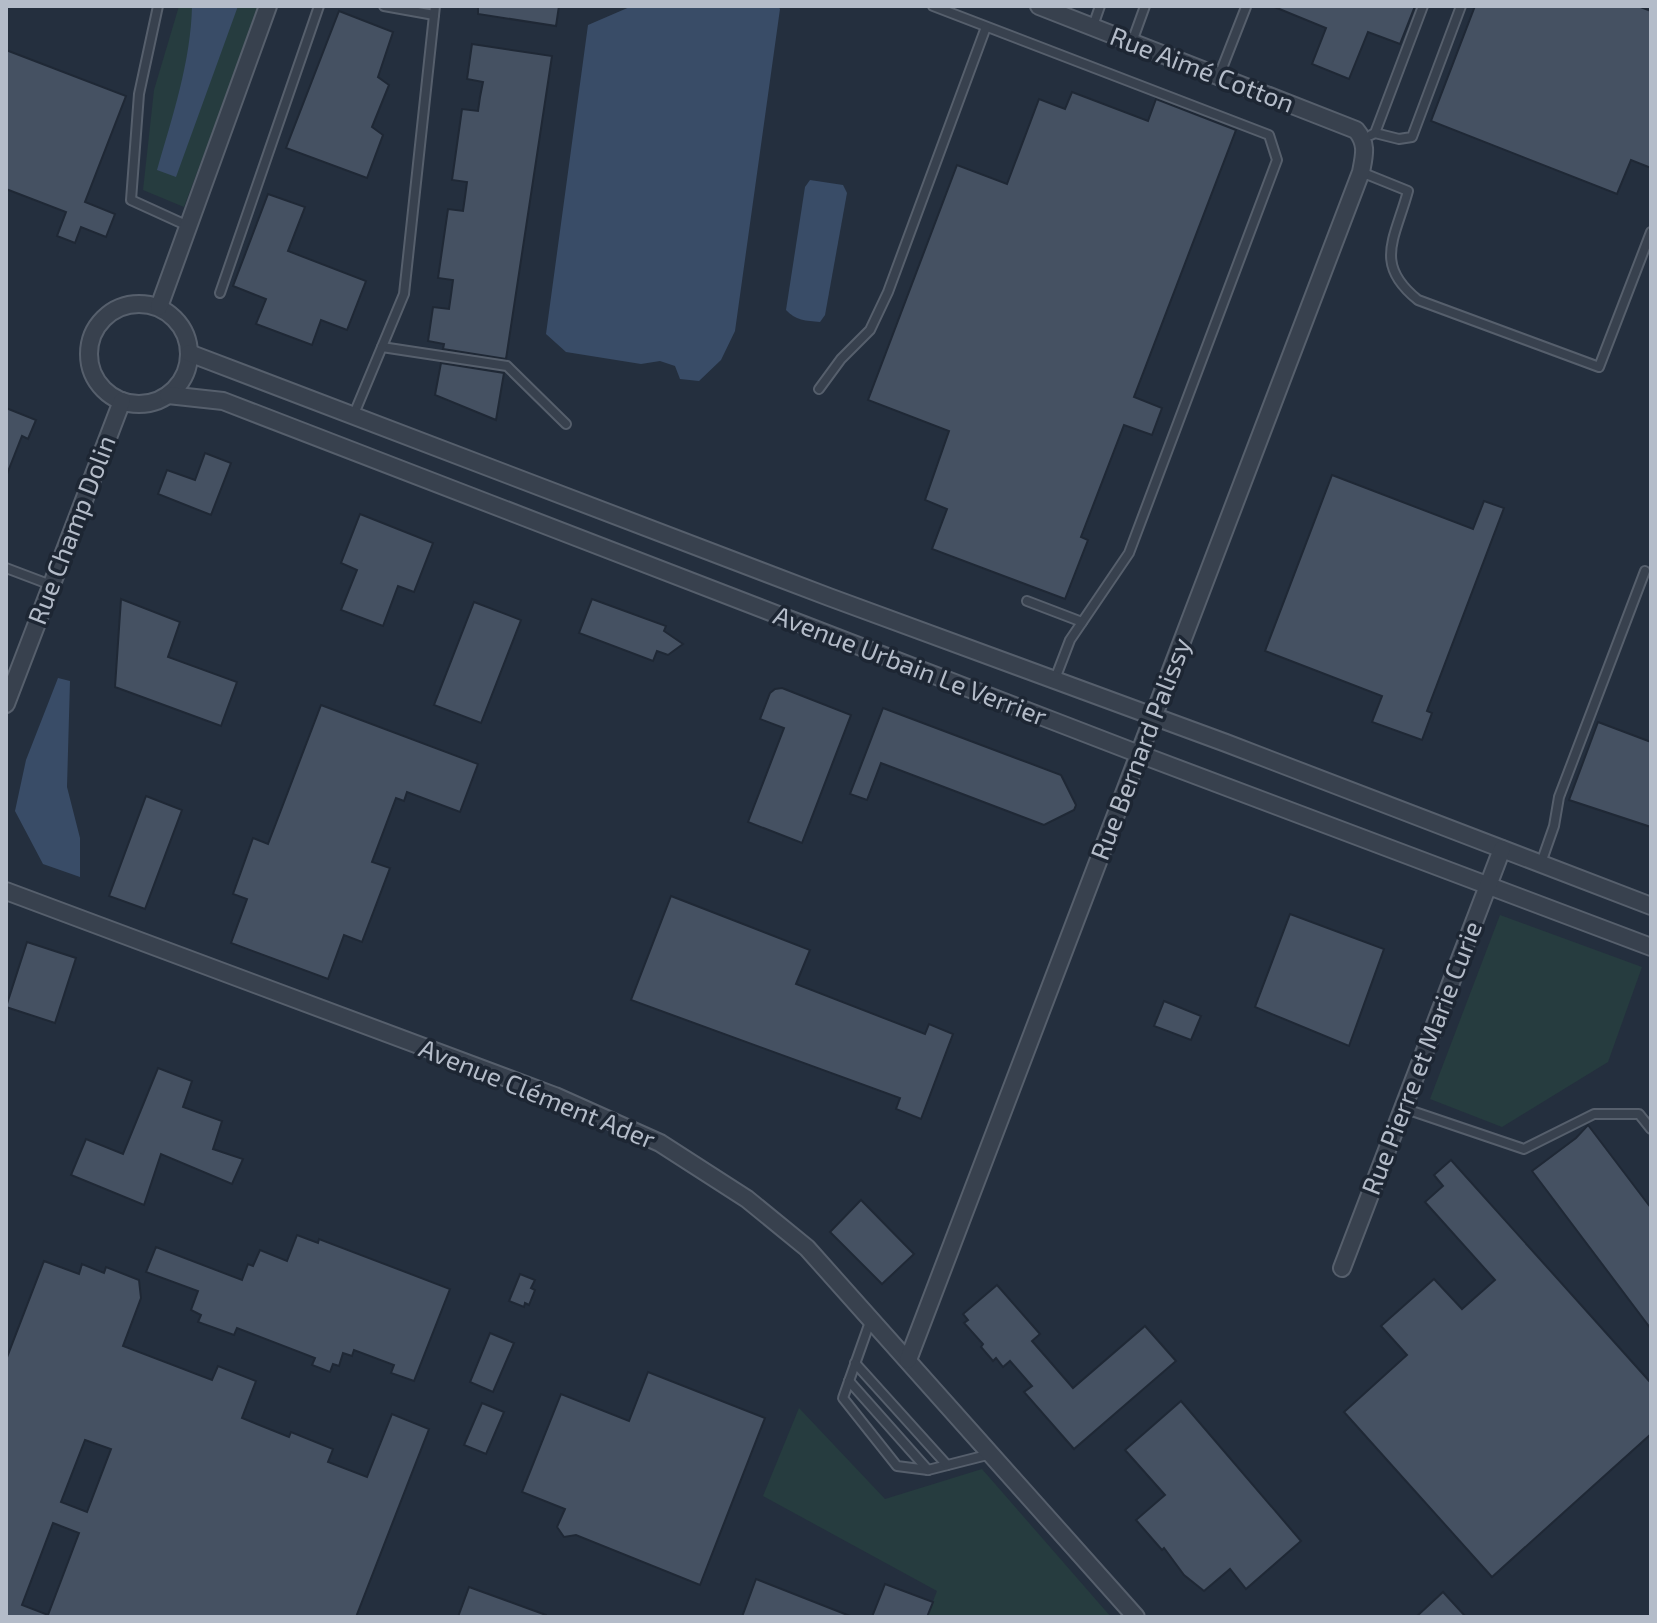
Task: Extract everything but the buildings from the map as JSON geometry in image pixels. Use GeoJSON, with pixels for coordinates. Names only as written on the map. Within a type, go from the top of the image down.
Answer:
{"type":"FeatureCollection","features":[{"type":"Feature","properties":{"kind":"street"},"geometry":{"type":"LineString","coordinates":[[159,307],[268,6]]}},
{"type":"Feature","properties":{"kind":"street","name":"Rue Aimé Cotton"},"geometry":{"type":"LineString","coordinates":[[1039,6],[1369,136]]}},
{"type":"Feature","properties":{"kind":"street","name":"Rue Bernard Palissy"},"geometry":{"type":"LineString","coordinates":[[908,1360],[1361,172],[1369,136]]}},
{"type":"Feature","properties":{"kind":"street"},"geometry":{"type":"LineString","coordinates":[[129,305],[159,307],[180,326],[189,353],[183,376],[168,395],[153,402],[137,404],[107,393],[93,374],[89,350],[93,334],[101,321],[114,310],[129,305]]}},
{"type":"Feature","properties":{"kind":"street","name":"Avenue Urbain Le Verrier"},"geometry":{"type":"LineString","coordinates":[[189,353],[1651,906]]}},
{"type":"Feature","properties":{"kind":"street","name":"Avenue Urbain Le Verrier"},"geometry":{"type":"LineString","coordinates":[[168,395],[223,401],[1139,754],[1651,947]]}},
{"type":"Feature","properties":{"kind":"street","name":"Rue Champ Dolin"},"geometry":{"type":"LineString","coordinates":[[7,697],[122,401]]}},
{"type":"Feature","properties":{"kind":"street","name":"Rue Pierre et Marie Curie"},"geometry":{"type":"LineString","coordinates":[[1342,1268],[1502,849]]}},
{"type":"Feature","properties":{"kind":"street","name":"Avenue Clément Ader"},"geometry":{"type":"LineString","coordinates":[[6,891],[555,1096],[660,1143],[747,1199],[807,1248],[1136,1617]]}},
{"type":"Feature","properties":{"kind":"lane"},"geometry":{"type":"LineString","coordinates":[[158,6],[139,94],[131,200],[188,226]]}},
{"type":"Feature","properties":{"kind":"lane"},"geometry":{"type":"LineString","coordinates":[[220,293],[319,6]]}},
{"type":"Feature","properties":{"kind":"lane"},"geometry":{"type":"LineString","coordinates":[[354,414],[404,294],[434,10],[384,6]]}},
{"type":"Feature","properties":{"kind":"lane"},"geometry":{"type":"LineString","coordinates":[[933,6],[1269,135],[1277,160],[1129,553],[1070,640],[1055,679]]}},
{"type":"Feature","properties":{"kind":"lane"},"geometry":{"type":"LineString","coordinates":[[1093,27],[1100,6]]}},
{"type":"Feature","properties":{"kind":"lane"},"geometry":{"type":"LineString","coordinates":[[1132,42],[1145,6]]}},
{"type":"Feature","properties":{"kind":"lane"},"geometry":{"type":"LineString","coordinates":[[1423,6],[1369,136],[1412,137],[1461,6]]}},
{"type":"Feature","properties":{"kind":"lane"},"geometry":{"type":"LineString","coordinates":[[1219,77],[1246,7]]}},
{"type":"Feature","properties":{"kind":"lane"},"geometry":{"type":"LineString","coordinates":[[819,389],[841,359],[870,330],[888,292],[986,27]]}},
{"type":"Feature","properties":{"kind":"lane"},"geometry":{"type":"LineString","coordinates":[[1361,172],[1408,191],[1390,256],[1392,272],[1407,291],[1418,300],[1599,367],[1651,232]]}},
{"type":"Feature","properties":{"kind":"lane"},"geometry":{"type":"LineString","coordinates":[[382,347],[507,366],[566,424]]}},
{"type":"Feature","properties":{"kind":"lane"},"geometry":{"type":"LineString","coordinates":[[6,568],[52,585]]}},
{"type":"Feature","properties":{"kind":"lane"},"geometry":{"type":"LineString","coordinates":[[1540,864],[1554,826],[1559,797],[1645,571]]}},
{"type":"Feature","properties":{"kind":"lane"},"geometry":{"type":"LineString","coordinates":[[1027,601],[1082,622]]}},
{"type":"Feature","properties":{"kind":"lane"},"geometry":{"type":"LineString","coordinates":[[1403,1107],[1524,1149],[1594,1114],[1639,1114],[1651,1129]]}},
{"type":"Feature","properties":{"kind":"lane"},"geometry":{"type":"LineString","coordinates":[[871,1319],[843,1398],[897,1466],[928,1470],[991,1454]]}},
{"type":"Feature","properties":{"kind":"lane"},"geometry":{"type":"LineString","coordinates":[[855,1363],[947,1465]]}},
{"type":"Feature","properties":{"kind":"lane"},"geometry":{"type":"LineString","coordinates":[[849,1381],[928,1470]]}},
{"type":"Feature","properties":{"kind":"green space"},"geometry":{"type":"Polygon","coordinates":[[[179,6],[258,6],[184,207],[143,190],[154,90],[179,6]]]}},
{"type":"Feature","properties":{"kind":"green space"},"geometry":{"type":"Polygon","coordinates":[[[1500,915],[1642,967],[1608,1062],[1502,1127],[1430,1099],[1500,915]]]}},
{"type":"Feature","properties":{"kind":"green space"},"geometry":{"type":"Polygon","coordinates":[[[799,1408],[885,1499],[982,1469],[1111,1617],[927,1617],[937,1591],[763,1496],[799,1408]]]}},
{"type":"Feature","properties":{"kind":"water"},"geometry":{"type":"Polygon","coordinates":[[[192,6],[238,6],[176,177],[157,170],[184,68],[192,6]]]}},
{"type":"Feature","properties":{"kind":"water"},"geometry":{"type":"Polygon","coordinates":[[[632,6],[778,6],[780,9],[735,331],[721,360],[699,381],[680,379],[675,366],[660,361],[641,364],[566,352],[546,334],[588,25],[632,6]]]}},
{"type":"Feature","properties":{"kind":"water"},"geometry":{"type":"Polygon","coordinates":[[[810,180],[843,185],[847,193],[825,315],[820,322],[797,318],[786,310],[805,187],[810,180]]]}},
{"type":"Feature","properties":{"kind":"water"},"geometry":{"type":"Polygon","coordinates":[[[58,678],[70,681],[67,787],[80,838],[80,877],[43,864],[15,811],[26,760],[58,678]]]}}]}
